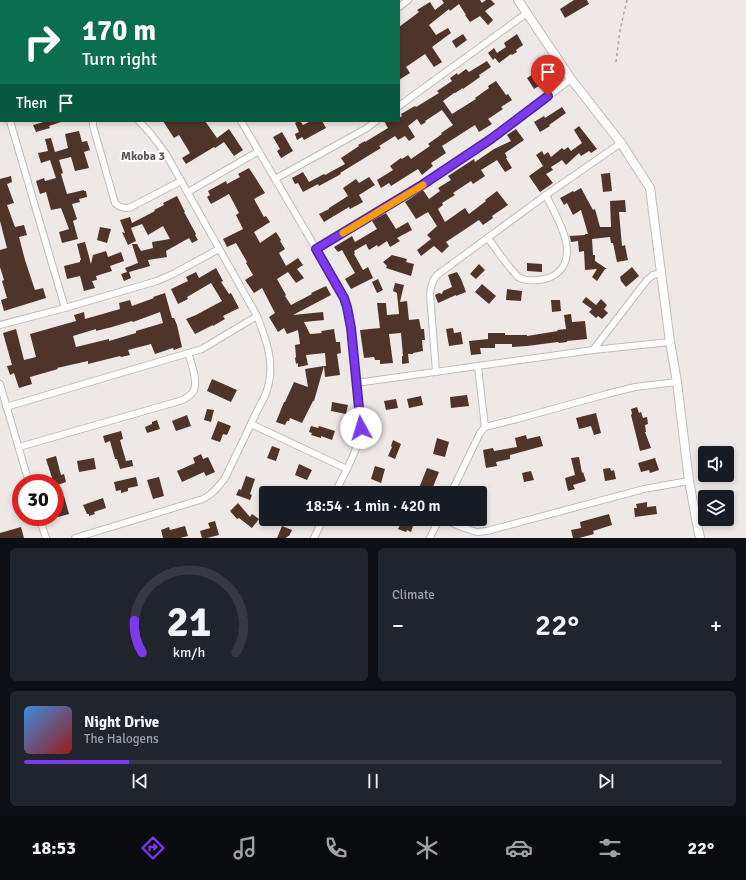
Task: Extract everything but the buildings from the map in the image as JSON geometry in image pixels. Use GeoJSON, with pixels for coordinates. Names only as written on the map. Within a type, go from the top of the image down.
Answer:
{"type":"FeatureCollection","features":[{"type":"Feature","properties":{"kind":"street"},"geometry":{"type":"LineString","coordinates":[[518,0],[571,79],[621,143],[650,188],[670,342],[677,382],[690,481],[700,538]]}},
{"type":"Feature","properties":{"kind":"street"},"geometry":{"type":"LineString","coordinates":[[400,105],[527,13]]}},
{"type":"Feature","properties":{"kind":"street"},"geometry":{"type":"LineString","coordinates":[[316,249],[422,185],[491,139],[571,79]]}},
{"type":"Feature","properties":{"kind":"street"},"geometry":{"type":"LineString","coordinates":[[10,122],[65,308]]}},
{"type":"Feature","properties":{"kind":"street"},"geometry":{"type":"LineString","coordinates":[[93,122],[115,203],[118,206],[129,208],[181,181]]}},
{"type":"Feature","properties":{"kind":"street"},"geometry":{"type":"LineString","coordinates":[[75,538],[210,496],[225,478],[265,395],[269,383],[270,368],[268,347],[257,316],[166,154],[140,122]]}},
{"type":"Feature","properties":{"kind":"street"},"geometry":{"type":"LineString","coordinates":[[242,122],[344,298],[347,307],[351,328],[361,428],[357,444],[338,486]]}},
{"type":"Feature","properties":{"kind":"street"},"geometry":{"type":"LineString","coordinates":[[275,179],[374,122]]}},
{"type":"Feature","properties":{"kind":"street"},"geometry":{"type":"LineString","coordinates":[[436,372],[430,287],[437,275],[546,195],[621,143]]}},
{"type":"Feature","properties":{"kind":"street"},"geometry":{"type":"LineString","coordinates":[[188,192],[259,151]]}},
{"type":"Feature","properties":{"kind":"street"},"geometry":{"type":"LineString","coordinates":[[488,238],[505,263],[518,276],[534,281],[552,277],[561,270],[565,262],[567,249],[562,230],[546,195]]}},
{"type":"Feature","properties":{"kind":"street"},"geometry":{"type":"LineString","coordinates":[[0,325],[157,281],[219,249]]}},
{"type":"Feature","properties":{"kind":"street"},"geometry":{"type":"LineString","coordinates":[[593,350],[647,280],[662,273]]}},
{"type":"Feature","properties":{"kind":"street"},"geometry":{"type":"LineString","coordinates":[[6,407],[202,349],[257,316]]}},
{"type":"Feature","properties":{"kind":"street"},"geometry":{"type":"LineString","coordinates":[[356,383],[593,350],[670,342]]}},
{"type":"Feature","properties":{"kind":"street"},"geometry":{"type":"LineString","coordinates":[[18,447],[183,400],[194,390],[195,384],[194,374],[188,353]]}},
{"type":"Feature","properties":{"kind":"street"},"geometry":{"type":"LineString","coordinates":[[478,367],[485,427]]}},
{"type":"Feature","properties":{"kind":"street"},"geometry":{"type":"LineString","coordinates":[[454,486],[480,433],[485,427],[634,387],[677,382]]}},
{"type":"Feature","properties":{"kind":"street"},"geometry":{"type":"LineString","coordinates":[[0,384],[26,474]]}},
{"type":"Feature","properties":{"kind":"street"},"geometry":{"type":"LineString","coordinates":[[251,424],[347,469]]}},
{"type":"Feature","properties":{"kind":"street"},"geometry":{"type":"LineString","coordinates":[[459,526],[477,532],[487,531],[644,489],[690,481]]}},
{"type":"Feature","properties":{"kind":"street"},"geometry":{"type":"LineString","coordinates":[[42,526],[46,538]]}},
{"type":"Feature","properties":{"kind":"street"},"geometry":{"type":"LineString","coordinates":[[314,538],[320,526]]}},
{"type":"Feature","properties":{"kind":"street"},"geometry":{"type":"LineString","coordinates":[[430,538],[435,526]]}},
{"type":"Feature","properties":{"kind":"path"},"geometry":{"type":"LineString","coordinates":[[616,62],[620,30],[627,0]]}},
{"type":"Feature","properties":{"kind":"slow traffic"},"geometry":{"type":"LineString","coordinates":[[343,233],[423,185]]}},
{"type":"Feature","properties":{"kind":"district","name":"Mkoba 3"},"geometry":{"type":"Point","coordinates":[143,156]}},
{"type":"Feature","properties":{"kind":"route"},"geometry":{"type":"LineString","coordinates":[[361,428],[351,328],[347,307],[344,298],[316,249],[422,185],[491,139],[548,96]]}}]}
